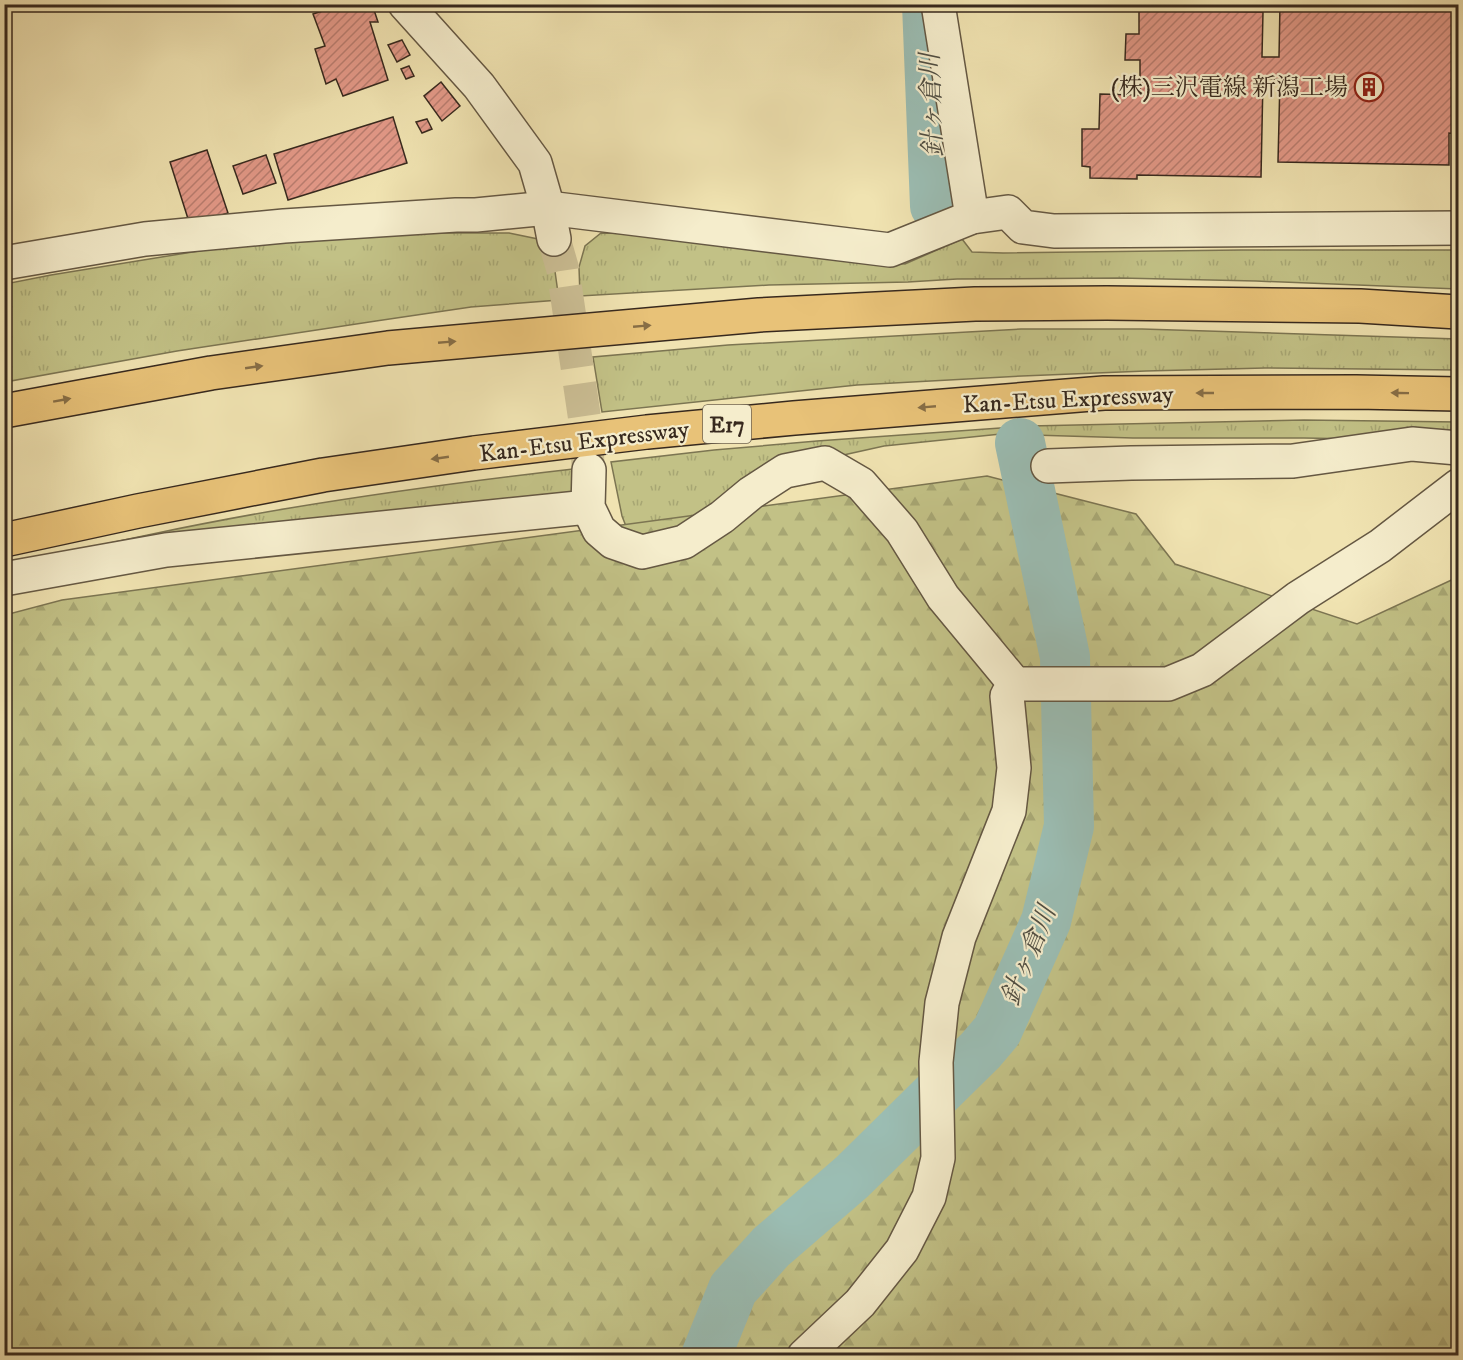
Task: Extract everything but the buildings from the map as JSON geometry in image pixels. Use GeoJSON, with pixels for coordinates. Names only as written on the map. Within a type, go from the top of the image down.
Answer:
{"type":"FeatureCollection","features":[{"type":"Feature","properties":{"kind":"highway"},"geometry":{"type":"LineString","coordinates":[[4,411],[211,373],[388,348],[759,315],[975,304],[1107,303],[1360,306],[1458,312]]}},
{"type":"Feature","properties":{"kind":"highway","name":"Kan-Etsu Expressway"},"geometry":{"type":"LineString","coordinates":[[4,540],[323,475],[474,453],[647,432],[1104,393],[1458,394]]}},
{"type":"Feature","properties":{"kind":"street"},"geometry":{"type":"LineString","coordinates":[[405,4],[479,86],[535,163],[551,224]]}},
{"type":"Feature","properties":{"kind":"street"},"geometry":{"type":"LineString","coordinates":[[938,4],[972,217]]}},
{"type":"Feature","properties":{"kind":"street"},"geometry":{"type":"LineString","coordinates":[[4,263],[145,239],[284,226],[456,215],[890,250],[972,217],[1008,212],[1023,227],[1054,231],[1458,228]]}},
{"type":"Feature","properties":{"kind":"street"},"geometry":{"type":"LineString","coordinates":[[1048,466],[1131,462],[1293,461],[1412,444],[1458,448]]}},
{"type":"Feature","properties":{"kind":"street"},"geometry":{"type":"LineString","coordinates":[[588,470],[588,507],[599,530],[613,542],[642,552],[684,542],[785,471],[825,462],[861,484],[902,531],[943,597],[1015,684]]}},
{"type":"Feature","properties":{"kind":"street"},"geometry":{"type":"LineString","coordinates":[[1015,684],[1168,684],[1202,670],[1299,598],[1380,546],[1458,486]]}},
{"type":"Feature","properties":{"kind":"street"},"geometry":{"type":"LineString","coordinates":[[4,579],[166,550],[588,507]]}},
{"type":"Feature","properties":{"kind":"street"},"geometry":{"type":"LineString","coordinates":[[804,1356],[860,1303],[902,1250],[929,1197],[938,1158],[936,1062],[942,1003],[959,937],[1009,811],[1014,768],[1007,696],[1015,684]]}},
{"type":"Feature","properties":{"kind":"green space"},"geometry":{"type":"Polygon","coordinates":[[[509,233],[538,239],[552,250],[559,300],[471,307],[376,321],[177,351],[5,382],[5,284],[297,235],[509,233]]]}},
{"type":"Feature","properties":{"kind":"green space"},"geometry":{"type":"Polygon","coordinates":[[[601,233],[638,234],[905,264],[962,239],[972,252],[1003,253],[1458,250],[1458,289],[1120,278],[957,279],[769,285],[580,296],[579,267],[585,246],[601,233]]]}},
{"type":"Feature","properties":{"kind":"green space"},"geometry":{"type":"Polygon","coordinates":[[[1021,329],[1142,329],[1458,339],[1458,370],[1265,368],[1022,376],[857,385],[602,412],[593,357],[728,345],[1021,329]]]}},
{"type":"Feature","properties":{"kind":"green space"},"geometry":{"type":"Polygon","coordinates":[[[1304,420],[1458,422],[1458,444],[1414,440],[1133,438],[1001,434],[884,446],[785,468],[719,515],[631,539],[622,516],[611,462],[817,441],[1030,426],[1304,420]]]}},
{"type":"Feature","properties":{"kind":"green space"},"geometry":{"type":"Polygon","coordinates":[[[582,468],[581,503],[5,566],[182,528],[290,508],[436,486],[582,468]]]}},
{"type":"Feature","properties":{"kind":"green space"},"geometry":{"type":"Polygon","coordinates":[[[987,476],[1136,514],[1175,564],[1357,624],[1458,577],[1458,1355],[5,1356],[5,615],[62,600],[987,476]]]}},
{"type":"Feature","properties":{"kind":"waterway","name":"針ヶ倉川"},"geometry":{"type":"LineString","coordinates":[[927,4],[935,206]]}},
{"type":"Feature","properties":{"kind":"waterway","name":"針ヶ倉川"},"geometry":{"type":"LineString","coordinates":[[706,1356],[733,1289],[771,1247],[852,1177],[980,1051],[997,1031],[1046,921],[1069,826],[1065,657],[1020,443]]}},
{"type":"Feature","properties":{"kind":"tunnel"},"geometry":{"type":"LineString","coordinates":[[554,239],[563,270],[587,435],[588,468]]}},
{"type":"Feature","properties":{"kind":"place","name":"(株)三沢電線 新潟工場"},"geometry":{"type":"Point","coordinates":[1369,87]}}]}
